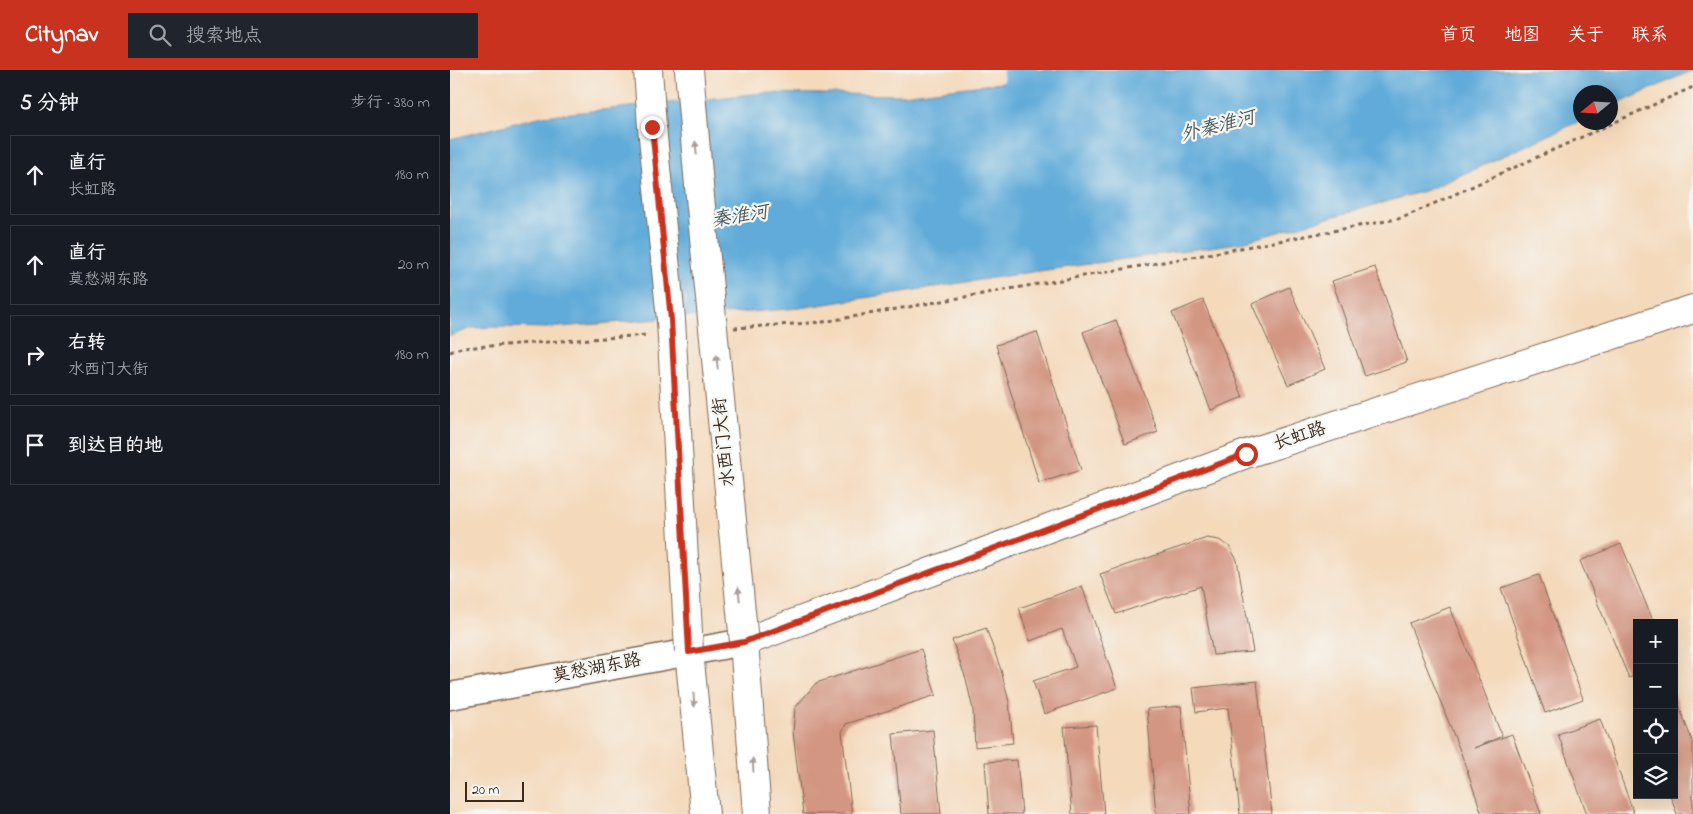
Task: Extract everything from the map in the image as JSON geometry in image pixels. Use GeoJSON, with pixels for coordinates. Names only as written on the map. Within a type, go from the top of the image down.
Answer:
{"type":"FeatureCollection","features":[{"type":"Feature","properties":{"kind":"main road"},"geometry":{"type":"LineString","coordinates":[[648,70],[671,320],[689,652],[705,814]]}},
{"type":"Feature","properties":{"kind":"main road","name":"水西门大街"},"geometry":{"type":"LineString","coordinates":[[690,70],[694,132],[744,642],[757,814]]}},
{"type":"Feature","properties":{"kind":"main road","name":"长虹路"},"geometry":{"type":"LineString","coordinates":[[744,642],[1246,454],[1693,309]]}},
{"type":"Feature","properties":{"kind":"street","name":"莫愁湖东路"},"geometry":{"type":"LineString","coordinates":[[450,696],[744,642]]}},
{"type":"Feature","properties":{"kind":"path"},"geometry":{"type":"LineString","coordinates":[[725,329],[823,322],[1402,218],[1693,86]]}},
{"type":"Feature","properties":{"kind":"path"},"geometry":{"type":"LineString","coordinates":[[450,352],[461,348],[657,334]]}},
{"type":"Feature","properties":{"kind":"water"},"geometry":{"type":"Polygon","coordinates":[[[1021,70],[1693,70],[1618,104],[1618,85],[1573,85],[1573,124],[1428,190],[1239,243],[1025,273],[800,308],[547,328],[472,328],[450,336],[450,139],[543,116],[763,93],[902,95],[1024,80],[1021,70]]]}},
{"type":"Feature","properties":{"kind":"building"},"geometry":{"type":"Polygon","coordinates":[[[1375,267],[1407,362],[1365,376],[1332,281],[1375,267]]]}},
{"type":"Feature","properties":{"kind":"building"},"geometry":{"type":"Polygon","coordinates":[[[1289,287],[1325,369],[1288,385],[1252,304],[1289,287]]]}},
{"type":"Feature","properties":{"kind":"building"},"geometry":{"type":"Polygon","coordinates":[[[1203,300],[1243,397],[1211,410],[1172,313],[1203,300]]]}},
{"type":"Feature","properties":{"kind":"building"},"geometry":{"type":"Polygon","coordinates":[[[1116,320],[1158,432],[1125,444],[1083,332],[1116,320]]]}},
{"type":"Feature","properties":{"kind":"building"},"geometry":{"type":"Polygon","coordinates":[[[1037,332],[1081,470],[1039,483],[996,345],[1037,332]]]}},
{"type":"Feature","properties":{"kind":"building"},"geometry":{"type":"Polygon","coordinates":[[[1207,538],[1219,540],[1229,546],[1237,560],[1253,652],[1213,655],[1201,586],[1116,614],[1100,574],[1207,538]]]}},
{"type":"Feature","properties":{"kind":"building"},"geometry":{"type":"Polygon","coordinates":[[[1621,544],[1652,619],[1633,619],[1633,676],[1629,678],[1580,561],[1621,544]]]}},
{"type":"Feature","properties":{"kind":"building"},"geometry":{"type":"Polygon","coordinates":[[[1539,575],[1583,699],[1545,713],[1501,588],[1539,575]]]}},
{"type":"Feature","properties":{"kind":"building"},"geometry":{"type":"Polygon","coordinates":[[[1082,586],[1117,688],[1044,714],[1033,681],[1076,667],[1062,629],[1030,641],[1019,608],[1082,586]]]}},
{"type":"Feature","properties":{"kind":"building"},"geometry":{"type":"Polygon","coordinates":[[[1450,607],[1502,736],[1474,748],[1512,734],[1541,814],[1482,814],[1461,753],[1409,623],[1450,607]]]}},
{"type":"Feature","properties":{"kind":"building"},"geometry":{"type":"Polygon","coordinates":[[[986,628],[1001,670],[1009,702],[1013,743],[975,747],[973,710],[966,679],[952,640],[986,628]]]}},
{"type":"Feature","properties":{"kind":"building"},"geometry":{"type":"Polygon","coordinates":[[[921,649],[936,695],[846,724],[842,732],[852,814],[803,814],[793,732],[795,708],[816,683],[921,649]]]}},
{"type":"Feature","properties":{"kind":"building"},"geometry":{"type":"Polygon","coordinates":[[[1257,681],[1272,814],[1240,814],[1228,708],[1196,712],[1193,688],[1257,681]]]}},
{"type":"Feature","properties":{"kind":"building"},"geometry":{"type":"Polygon","coordinates":[[[1678,704],[1693,743],[1693,814],[1677,814],[1671,799],[1678,799],[1678,704]]]}},
{"type":"Feature","properties":{"kind":"building"},"geometry":{"type":"Polygon","coordinates":[[[1181,706],[1191,814],[1156,814],[1147,709],[1181,706]]]}},
{"type":"Feature","properties":{"kind":"building"},"geometry":{"type":"Polygon","coordinates":[[[1600,719],[1634,814],[1587,814],[1558,734],[1600,719]]]}},
{"type":"Feature","properties":{"kind":"building"},"geometry":{"type":"Polygon","coordinates":[[[1096,725],[1104,814],[1072,814],[1064,727],[1096,725]]]}},
{"type":"Feature","properties":{"kind":"building"},"geometry":{"type":"Polygon","coordinates":[[[933,730],[941,814],[901,814],[893,734],[933,730]]]}},
{"type":"Feature","properties":{"kind":"building"},"geometry":{"type":"Polygon","coordinates":[[[1017,760],[1022,814],[989,814],[985,762],[1017,760]]]}},
{"type":"Feature","properties":{"kind":"waterway"},"geometry":{"type":"LineString","coordinates":[[1020,70],[1027,127]]}},
{"type":"Feature","properties":{"kind":"route"},"geometry":{"type":"LineString","coordinates":[[652,127],[671,320],[689,652],[744,642],[1246,454]]}},
{"type":"Feature","properties":{"kind":"water label","name":"外秦淮河"},"geometry":{"type":"Point","coordinates":[1218,127]}},
{"type":"Feature","properties":{"kind":"water label","name":"秦淮河"},"geometry":{"type":"Point","coordinates":[740,217]}}]}
